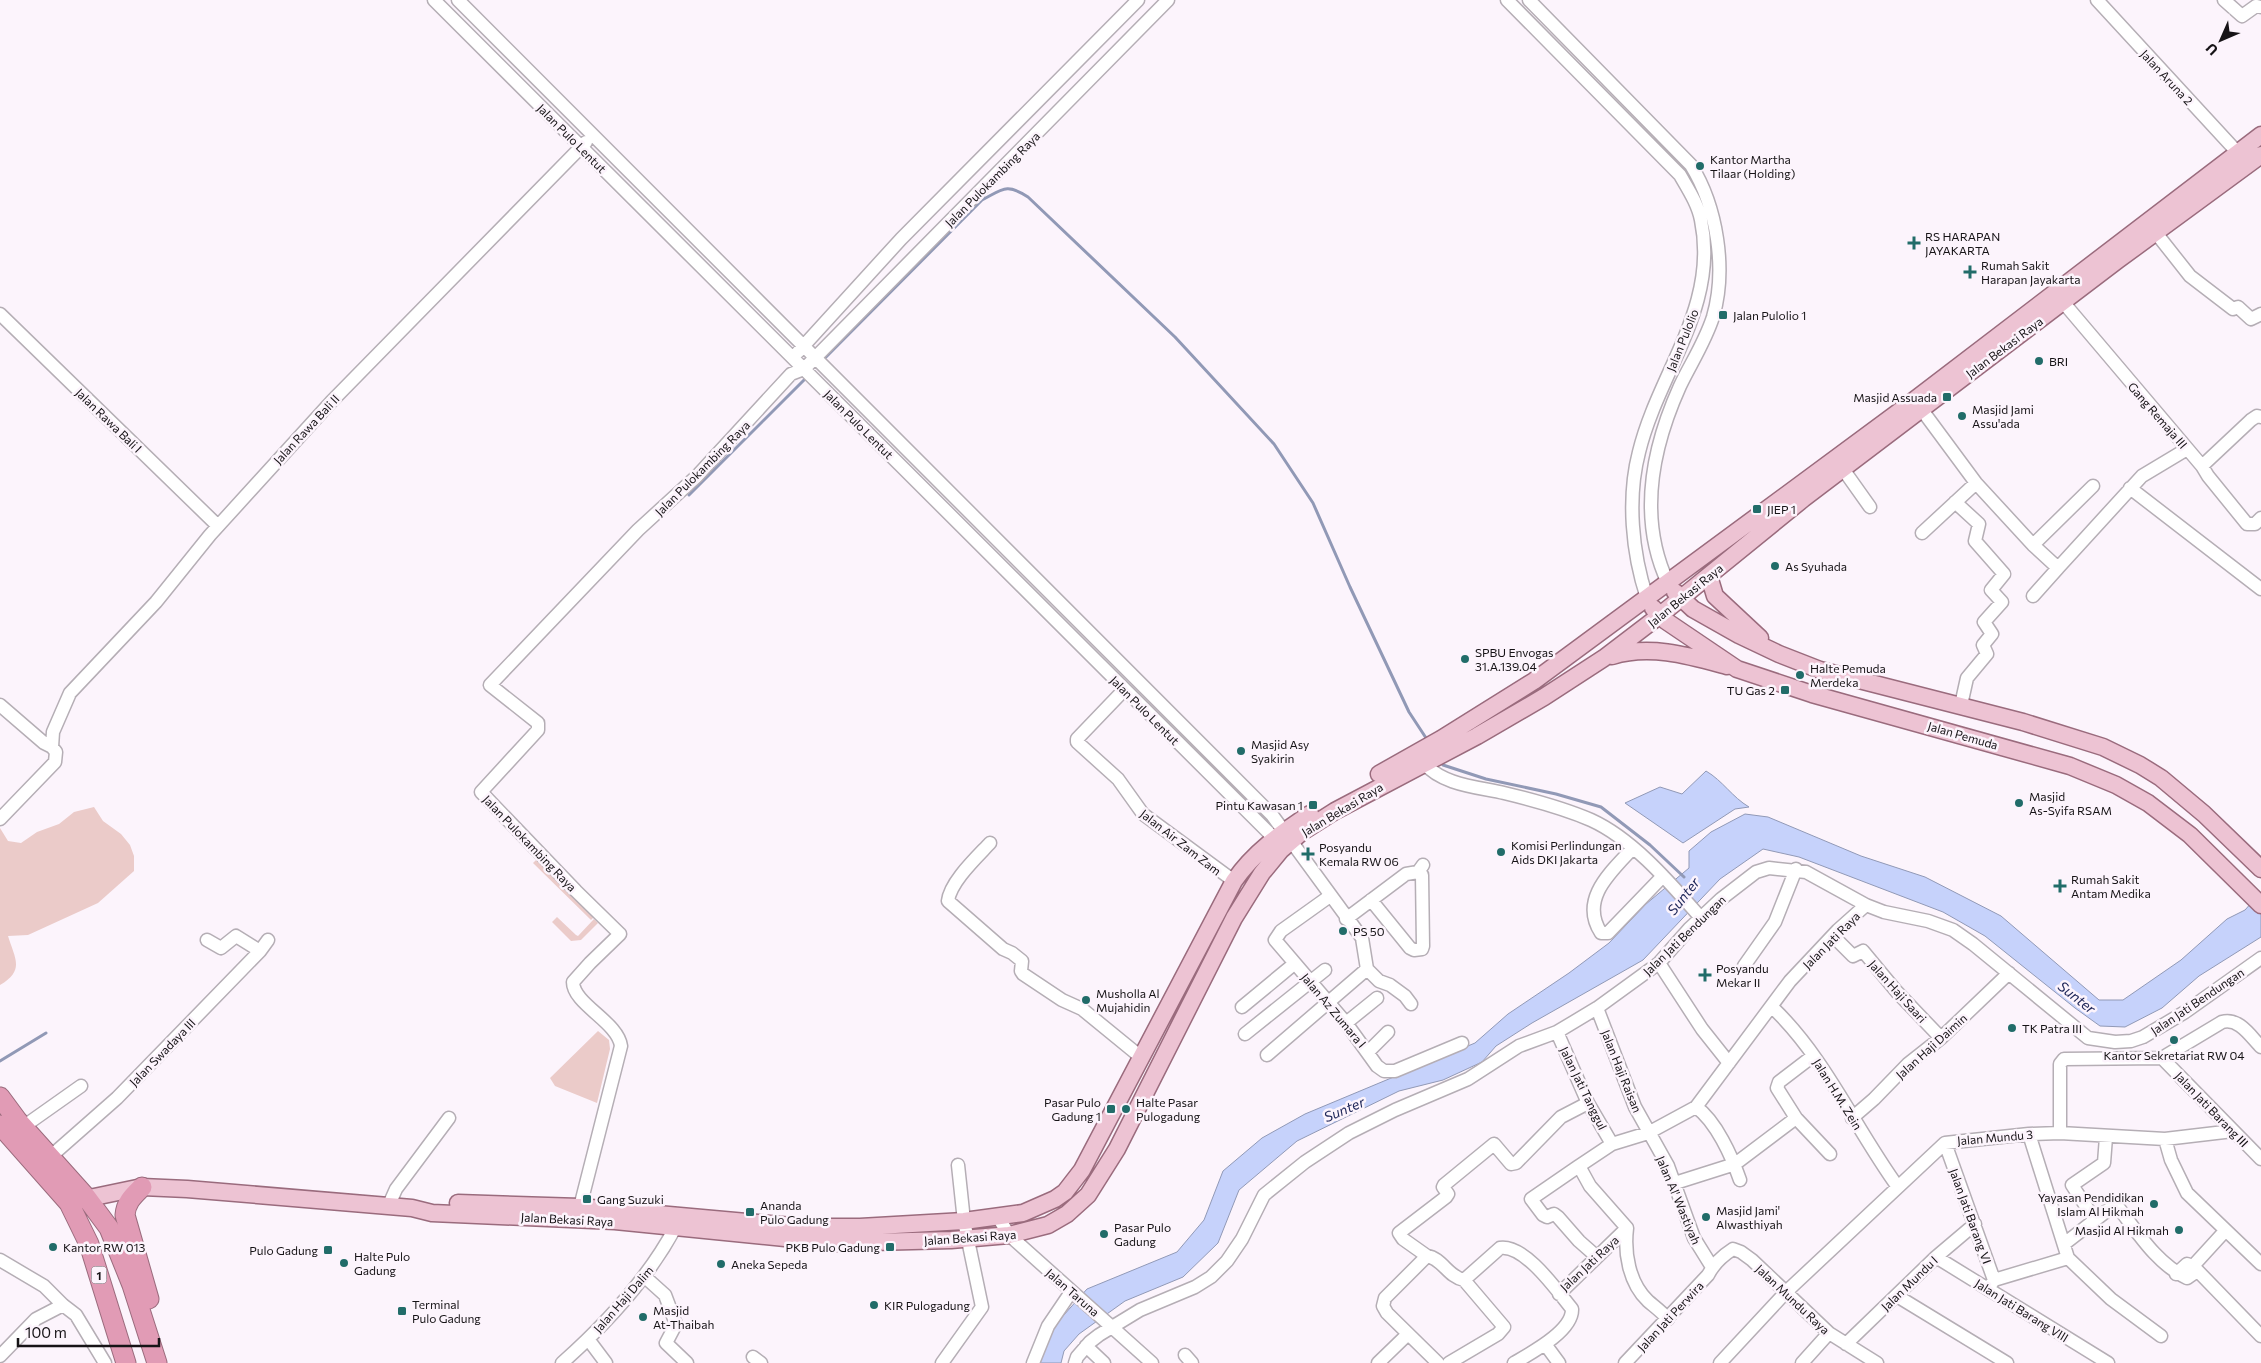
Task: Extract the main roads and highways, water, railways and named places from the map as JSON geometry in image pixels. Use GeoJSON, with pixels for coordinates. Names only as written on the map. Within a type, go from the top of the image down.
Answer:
{"type":"FeatureCollection","features":[{"type":"Feature","properties":{"kind":"highway","name":"1"},"geometry":{"type":"LineString","coordinates":[[0,1097],[23,1127],[50,1157],[78,1200],[89,1244],[126,1363]]}},
{"type":"Feature","properties":{"kind":"highway","name":"1"},"geometry":{"type":"LineString","coordinates":[[0,1125],[112,1234],[152,1342],[157,1363]]}},
{"type":"Feature","properties":{"kind":"highway"},"geometry":{"type":"LineString","coordinates":[[142,1187],[129,1201],[125,1215],[152,1308],[149,1327],[152,1342]]}},
{"type":"Feature","properties":{"kind":"main road","name":"Jalan Bekasi Raya"},"geometry":{"type":"LineString","coordinates":[[78,1200],[142,1187],[187,1188],[388,1207],[412,1208],[432,1203],[834,1243],[1009,1235],[1037,1229],[1057,1221],[1088,1195],[1117,1149],[1238,910],[1252,887],[1287,841],[1329,802],[1423,759],[1534,682],[1668,583],[1799,494],[2261,135]]}},
{"type":"Feature","properties":{"kind":"main road","name":"Jalan Bekasi Raya"},"geometry":{"type":"LineString","coordinates":[[1445,744],[1470,740],[1535,702],[1604,658],[1709,576],[1799,494],[1843,469],[2063,302],[2261,156]]}},
{"type":"Feature","properties":{"kind":"main road"},"geometry":{"type":"LineString","coordinates":[[1709,576],[1715,596],[1779,654]]}},
{"type":"Feature","properties":{"kind":"main road"},"geometry":{"type":"LineString","coordinates":[[1668,583],[1681,599],[1693,609],[1739,635],[1779,654],[1833,674],[1961,705],[2103,747],[2140,765],[2161,778],[2204,814],[2261,869]]}},
{"type":"Feature","properties":{"kind":"main road","name":"Jalan Pemuda"},"geometry":{"type":"LineString","coordinates":[[1647,598],[1660,616],[1737,669],[1812,694],[1950,731],[2086,771],[2116,785],[2163,814],[2190,836],[2261,905]]}},
{"type":"Feature","properties":{"kind":"main road"},"geometry":{"type":"LineString","coordinates":[[1604,658],[1642,650],[1694,658],[1737,669]]}},
{"type":"Feature","properties":{"kind":"main road","name":"Jalan Bekasi Raya"},"geometry":{"type":"LineString","coordinates":[[501,1210],[580,1206],[813,1227],[964,1221],[998,1218],[1034,1209],[1065,1192],[1082,1170],[1234,881],[1247,863],[1287,841]]}},
{"type":"Feature","properties":{"kind":"water"},"geometry":{"type":"Polygon","coordinates":[[[1706,771],[1749,807],[1735,809],[1683,843],[1625,803],[1660,787],[1682,794],[1706,771]]]}},
{"type":"Feature","properties":{"kind":"water","name":"Sunter"},"geometry":{"type":"Polygon","coordinates":[[[1745,814],[1768,817],[1861,856],[1925,877],[2001,916],[2099,1000],[2123,1000],[2181,960],[2227,919],[2245,910],[2261,892],[2261,937],[2199,976],[2162,1008],[2125,1027],[2100,1026],[1985,936],[1943,912],[1799,857],[1763,849],[1720,879],[1643,960],[1532,1023],[1496,1046],[1482,1062],[1443,1080],[1399,1091],[1297,1141],[1239,1190],[1218,1243],[1183,1277],[1125,1301],[1079,1334],[1064,1351],[1061,1363],[1038,1363],[1055,1325],[1087,1289],[1177,1252],[1204,1220],[1223,1171],[1262,1138],[1305,1114],[1475,1043],[1508,1014],[1569,973],[1609,943],[1646,904],[1689,868],[1689,851],[1711,832],[1745,814]]]}},
{"type":"Feature","properties":{"kind":"waterway"},"geometry":{"type":"LineString","coordinates":[[823,360],[982,200],[1005,189],[1015,190],[1028,197],[1175,337],[1274,444],[1313,503],[1409,712],[1428,741]]}},
{"type":"Feature","properties":{"kind":"waterway"},"geometry":{"type":"LineString","coordinates":[[689,495],[807,377]]}},
{"type":"Feature","properties":{"kind":"waterway","name":"Sunter"},"geometry":{"type":"LineString","coordinates":[[1441,761],[1443,765],[1486,779],[1556,794],[1601,807],[1650,845],[1684,877]]}},
{"type":"Feature","properties":{"kind":"waterway"},"geometry":{"type":"LineString","coordinates":[[0,1061],[46,1033]]}},
{"type":"Feature","properties":{"kind":"place","name":"Kantor Martha Tilaar (Holding)"},"geometry":{"type":"Point","coordinates":[1700,166]}},
{"type":"Feature","properties":{"kind":"place","name":"RS HARAPAN JAYAKARTA"},"geometry":{"type":"Point","coordinates":[1914,243]}},
{"type":"Feature","properties":{"kind":"place","name":"Rumah Sakit Harapan Jayakarta"},"geometry":{"type":"Point","coordinates":[1970,272]}},
{"type":"Feature","properties":{"kind":"place","name":"Jalan Pulolio 1"},"geometry":{"type":"Point","coordinates":[1723,315]}},
{"type":"Feature","properties":{"kind":"place","name":"BRI"},"geometry":{"type":"Point","coordinates":[2039,361]}},
{"type":"Feature","properties":{"kind":"place","name":"Masjid Assuada"},"geometry":{"type":"Point","coordinates":[1947,397]}},
{"type":"Feature","properties":{"kind":"place","name":"Masjid Jami Assu'ada"},"geometry":{"type":"Point","coordinates":[1962,416]}},
{"type":"Feature","properties":{"kind":"place","name":"JIEP 1"},"geometry":{"type":"Point","coordinates":[1757,509]}},
{"type":"Feature","properties":{"kind":"place","name":"As Syuhada"},"geometry":{"type":"Point","coordinates":[1775,566]}},
{"type":"Feature","properties":{"kind":"place","name":"SPBU Envogas 31.A.139.04"},"geometry":{"type":"Point","coordinates":[1465,659]}},
{"type":"Feature","properties":{"kind":"place","name":"Halte Pemuda Merdeka"},"geometry":{"type":"Point","coordinates":[1800,675]}},
{"type":"Feature","properties":{"kind":"place","name":"TU Gas 2"},"geometry":{"type":"Point","coordinates":[1785,690]}},
{"type":"Feature","properties":{"kind":"place","name":"Masjid Asy Syakirin"},"geometry":{"type":"Point","coordinates":[1241,751]}},
{"type":"Feature","properties":{"kind":"place","name":"Masjid As-Syifa RSAM"},"geometry":{"type":"Point","coordinates":[2019,803]}},
{"type":"Feature","properties":{"kind":"place","name":"Pintu Kawasan 1"},"geometry":{"type":"Point","coordinates":[1313,805]}},
{"type":"Feature","properties":{"kind":"place","name":"Komisi Perlindungan Aids DKI Jakarta"},"geometry":{"type":"Point","coordinates":[1501,852]}},
{"type":"Feature","properties":{"kind":"place","name":"Posyandu Kemala RW 06"},"geometry":{"type":"Point","coordinates":[1308,854]}},
{"type":"Feature","properties":{"kind":"place","name":"Rumah Sakit Antam Medika"},"geometry":{"type":"Point","coordinates":[2060,886]}},
{"type":"Feature","properties":{"kind":"place","name":"PS 50"},"geometry":{"type":"Point","coordinates":[1343,931]}},
{"type":"Feature","properties":{"kind":"place","name":"Posyandu Mekar II"},"geometry":{"type":"Point","coordinates":[1705,975]}},
{"type":"Feature","properties":{"kind":"place","name":"Musholla Al Mujahidin"},"geometry":{"type":"Point","coordinates":[1086,1000]}},
{"type":"Feature","properties":{"kind":"place","name":"TK Patra III"},"geometry":{"type":"Point","coordinates":[2012,1028]}},
{"type":"Feature","properties":{"kind":"place","name":"Kantor Sekretariat RW 04"},"geometry":{"type":"Point","coordinates":[2174,1040]}},
{"type":"Feature","properties":{"kind":"place","name":"Pasar Pulo Gadung 1"},"geometry":{"type":"Point","coordinates":[1111,1109]}},
{"type":"Feature","properties":{"kind":"place","name":"Halte Pasar Pulogadung"},"geometry":{"type":"Point","coordinates":[1126,1109]}},
{"type":"Feature","properties":{"kind":"place","name":"Gang Suzuki"},"geometry":{"type":"Point","coordinates":[587,1199]}},
{"type":"Feature","properties":{"kind":"place","name":"Yayasan Pendidikan Islam Al Hikmah"},"geometry":{"type":"Point","coordinates":[2154,1204]}},
{"type":"Feature","properties":{"kind":"place","name":"Ananda Pulo Gadung"},"geometry":{"type":"Point","coordinates":[750,1212]}},
{"type":"Feature","properties":{"kind":"place","name":"Masjid Jami' Alwasthiyah"},"geometry":{"type":"Point","coordinates":[1706,1217]}},
{"type":"Feature","properties":{"kind":"place","name":"Masjid Al Hikmah"},"geometry":{"type":"Point","coordinates":[2179,1230]}},
{"type":"Feature","properties":{"kind":"place","name":"Pasar Pulo Gadung"},"geometry":{"type":"Point","coordinates":[1104,1234]}},
{"type":"Feature","properties":{"kind":"place","name":"Kantor RW 013"},"geometry":{"type":"Point","coordinates":[53,1247]}},
{"type":"Feature","properties":{"kind":"place","name":"PKB Pulo Gadung"},"geometry":{"type":"Point","coordinates":[890,1247]}},
{"type":"Feature","properties":{"kind":"place","name":"Pulo Gadung"},"geometry":{"type":"Point","coordinates":[328,1250]}},
{"type":"Feature","properties":{"kind":"place","name":"Halte Pulo Gadung"},"geometry":{"type":"Point","coordinates":[344,1263]}},
{"type":"Feature","properties":{"kind":"place","name":"Aneka Sepeda"},"geometry":{"type":"Point","coordinates":[721,1264]}},
{"type":"Feature","properties":{"kind":"place","name":"KIR Pulogadung"},"geometry":{"type":"Point","coordinates":[874,1305]}},
{"type":"Feature","properties":{"kind":"place","name":"Terminal Pulo Gadung"},"geometry":{"type":"Point","coordinates":[402,1311]}},
{"type":"Feature","properties":{"kind":"place","name":"Masjid At-Thaibah"},"geometry":{"type":"Point","coordinates":[643,1317]}}]}
